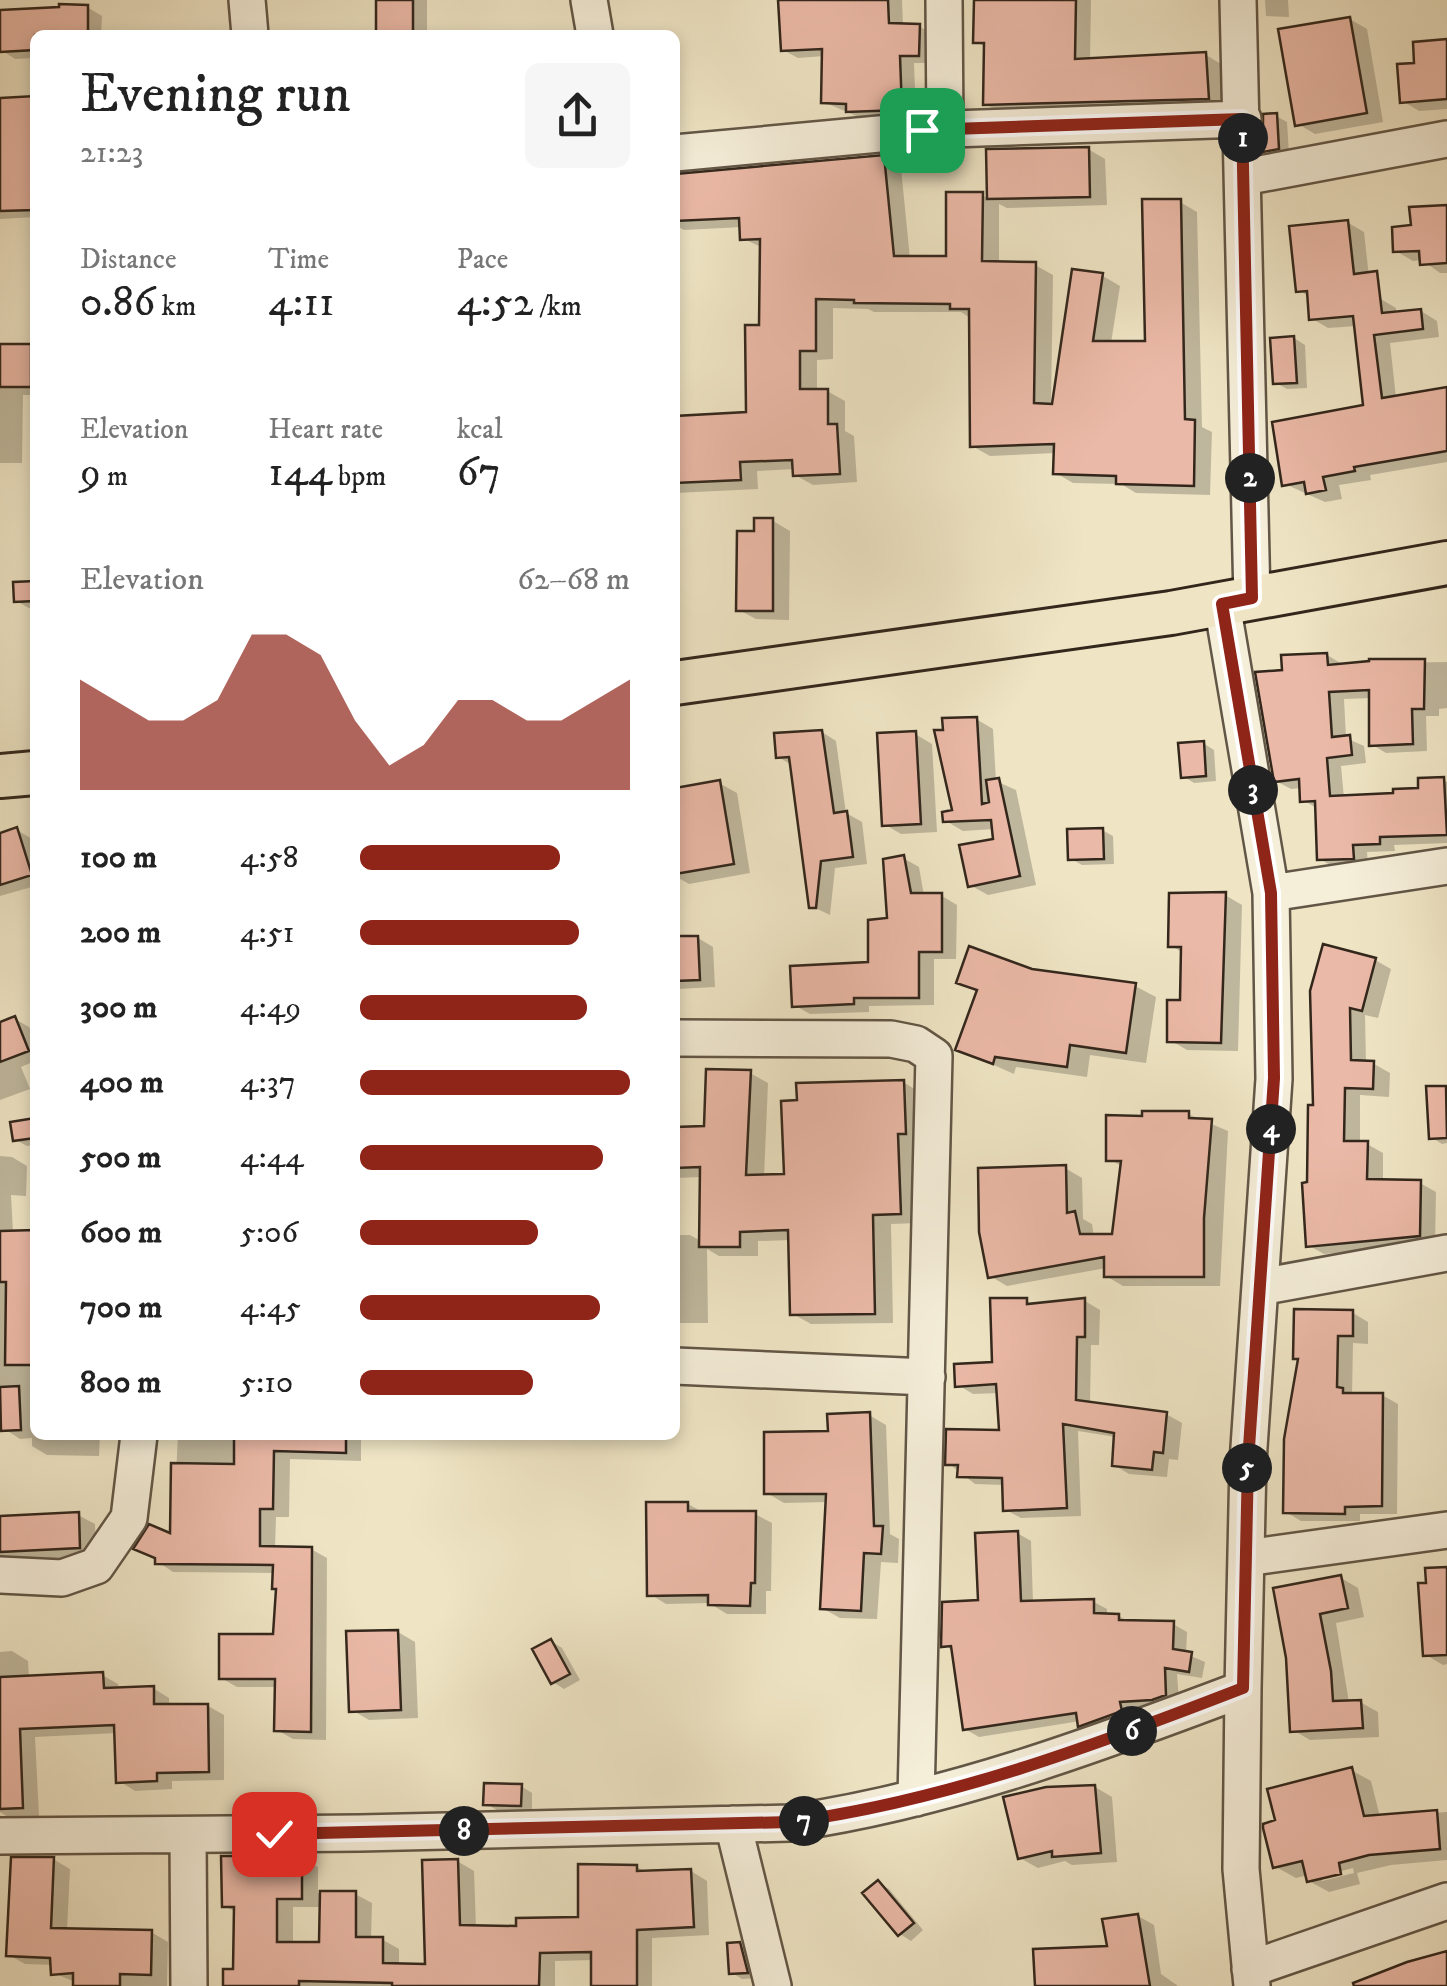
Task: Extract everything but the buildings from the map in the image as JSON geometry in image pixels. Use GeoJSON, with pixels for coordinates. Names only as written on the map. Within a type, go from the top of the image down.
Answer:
{"type":"FeatureCollection","features":[{"type":"Feature","properties":{"kind":"main road"},"geometry":{"type":"LineString","coordinates":[[680,682],[1237,601],[1447,564]]}},
{"type":"Feature","properties":{"kind":"main road"},"geometry":{"type":"LineString","coordinates":[[0,776],[30,773]]}},
{"type":"Feature","properties":{"kind":"street"},"geometry":{"type":"LineString","coordinates":[[247,0],[250,30]]}},
{"type":"Feature","properties":{"kind":"street"},"geometry":{"type":"LineString","coordinates":[[590,0],[594,30]]}},
{"type":"Feature","properties":{"kind":"street"},"geometry":{"type":"LineString","coordinates":[[944,0],[945,130]]}},
{"type":"Feature","properties":{"kind":"street"},"geometry":{"type":"LineString","coordinates":[[1238,0],[1244,177],[1237,601],[1271,893],[1274,1078],[1248,1462],[1241,1869],[1251,1978],[1447,1901]]}},
{"type":"Feature","properties":{"kind":"street"},"geometry":{"type":"LineString","coordinates":[[680,153],[945,130],[1242,119]]}},
{"type":"Feature","properties":{"kind":"street"},"geometry":{"type":"LineString","coordinates":[[1244,177],[1447,139]]}},
{"type":"Feature","properties":{"kind":"street"},"geometry":{"type":"LineString","coordinates":[[1271,893],[1447,866]]}},
{"type":"Feature","properties":{"kind":"street"},"geometry":{"type":"LineString","coordinates":[[680,1038],[891,1040],[916,1044],[934,1056],[916,1798]]}},
{"type":"Feature","properties":{"kind":"street"},"geometry":{"type":"LineString","coordinates":[[1260,1287],[1447,1254]]}},
{"type":"Feature","properties":{"kind":"street"},"geometry":{"type":"LineString","coordinates":[[680,1366],[927,1377]]}},
{"type":"Feature","properties":{"kind":"street"},"geometry":{"type":"LineString","coordinates":[[0,1575],[62,1578],[96,1566],[129,1518],[138,1440]]}},
{"type":"Feature","properties":{"kind":"street"},"geometry":{"type":"LineString","coordinates":[[1246,1558],[1447,1530]]}},
{"type":"Feature","properties":{"kind":"street"},"geometry":{"type":"LineString","coordinates":[[0,1836],[790,1822],[852,1814],[1087,1748],[1243,1688]]}},
{"type":"Feature","properties":{"kind":"street"},"geometry":{"type":"LineString","coordinates":[[733,1824],[773,1986]]}},
{"type":"Feature","properties":{"kind":"street"},"geometry":{"type":"LineString","coordinates":[[188,1834],[189,1986]]}},
{"type":"Feature","properties":{"kind":"route"},"geometry":{"type":"LineString","coordinates":[[274,1834],[790,1822],[852,1814],[967,1785],[1087,1748],[1243,1688],[1248,1462],[1274,1078],[1271,893],[1222,604],[1252,598],[1242,119],[922,130]]}}]}
